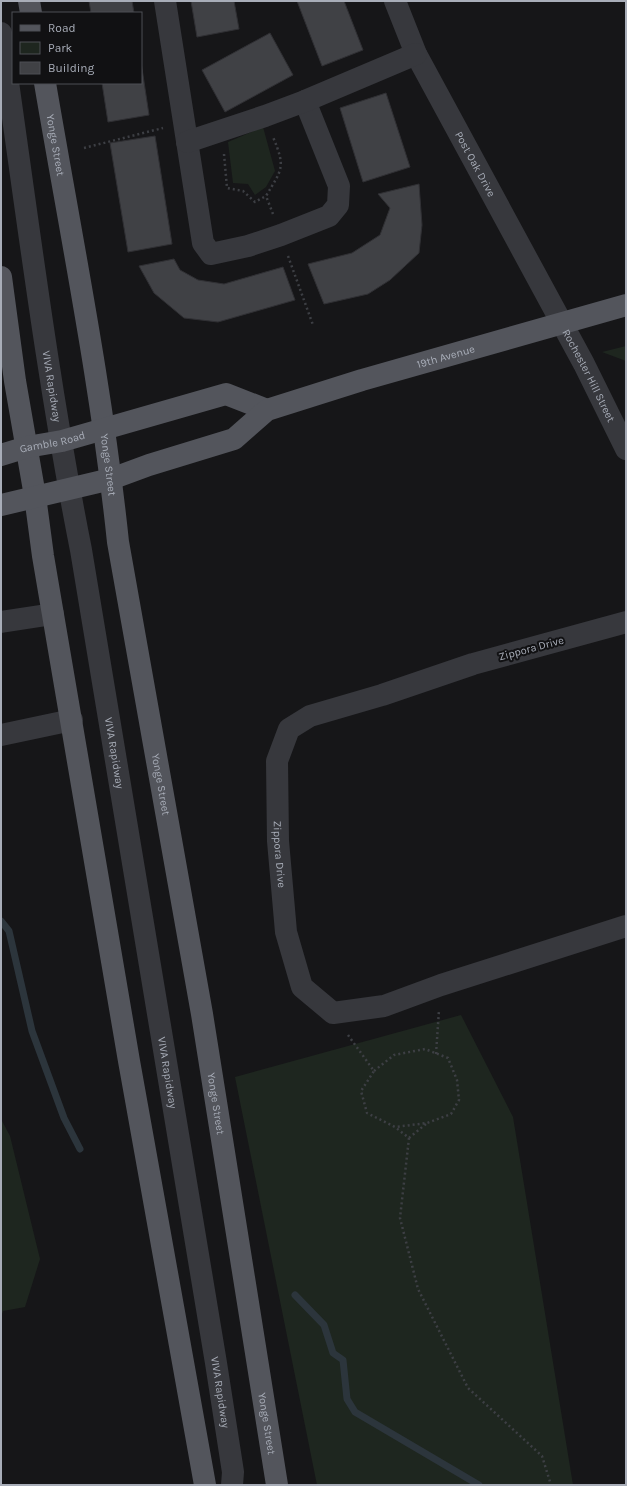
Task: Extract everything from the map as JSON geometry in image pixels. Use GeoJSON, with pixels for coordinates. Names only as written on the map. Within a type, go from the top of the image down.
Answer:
{"type":"FeatureCollection","features":[{"type":"Feature","properties":{"kind":"main road"},"geometry":{"type":"LineString","coordinates":[[28,1],[31,12]]}},
{"type":"Feature","properties":{"kind":"main road","name":"Yonge Street"},"geometry":{"type":"LineString","coordinates":[[45,84],[93,359],[111,479],[118,542],[201,1007],[277,1485]]}},
{"type":"Feature","properties":{"kind":"main road"},"geometry":{"type":"LineString","coordinates":[[1,277],[15,381],[35,496],[53,614],[205,1485]]}},
{"type":"Feature","properties":{"kind":"main road","name":"19th Avenue"},"geometry":{"type":"LineString","coordinates":[[35,496],[111,479],[149,465],[234,439],[267,410],[362,380],[626,305]]}},
{"type":"Feature","properties":{"kind":"main road"},"geometry":{"type":"LineString","coordinates":[[103,430],[226,394],[267,410]]}},
{"type":"Feature","properties":{"kind":"main road","name":"Gamble Road"},"geometry":{"type":"LineString","coordinates":[[1,455],[27,447],[62,441],[103,430]]}},
{"type":"Feature","properties":{"kind":"main road"},"geometry":{"type":"LineString","coordinates":[[1,505],[35,496]]}},
{"type":"Feature","properties":{"kind":"street"},"geometry":{"type":"LineString","coordinates":[[165,1],[203,243],[211,254],[248,246],[281,235],[329,216],[338,205],[339,186],[305,101]]}},
{"type":"Feature","properties":{"kind":"street","name":"Post Oak Drive"},"geometry":{"type":"LineString","coordinates":[[395,1],[416,54],[562,324]]}},
{"type":"Feature","properties":{"kind":"street","name":"VIVA Rapidway"},"geometry":{"type":"LineString","coordinates":[[1,33],[49,375],[62,441],[69,489],[82,550],[235,1481]]}},
{"type":"Feature","properties":{"kind":"street"},"geometry":{"type":"LineString","coordinates":[[185,132],[222,130],[265,116],[305,101],[416,54]]}},
{"type":"Feature","properties":{"kind":"street","name":"Rochester Hill Street"},"geometry":{"type":"LineString","coordinates":[[562,324],[584,364],[626,449]]}},
{"type":"Feature","properties":{"kind":"street"},"geometry":{"type":"LineString","coordinates":[[1,622],[53,614]]}},
{"type":"Feature","properties":{"kind":"street","name":"Zippora Drive"},"geometry":{"type":"LineString","coordinates":[[333,1013],[302,987],[286,932],[278,841],[277,761],[289,729],[310,716],[382,695],[473,664],[626,622]]}},
{"type":"Feature","properties":{"kind":"street"},"geometry":{"type":"LineString","coordinates":[[1,734],[72,720]]}},
{"type":"Feature","properties":{"kind":"street"},"geometry":{"type":"LineString","coordinates":[[333,1013],[384,1006],[441,985],[626,926]]}},
{"type":"Feature","properties":{"kind":"path"},"geometry":{"type":"LineString","coordinates":[[222,130],[227,188],[244,191],[254,202],[266,196]]}},
{"type":"Feature","properties":{"kind":"path"},"geometry":{"type":"LineString","coordinates":[[84,148],[185,132]]}},
{"type":"Feature","properties":{"kind":"path"},"geometry":{"type":"LineString","coordinates":[[436,1054],[441,985]]}},
{"type":"Feature","properties":{"kind":"path"},"geometry":{"type":"LineString","coordinates":[[333,1013],[374,1071]]}},
{"type":"Feature","properties":{"kind":"path"},"geometry":{"type":"LineString","coordinates":[[395,1127],[427,1123],[451,1114],[459,1100],[457,1080],[448,1058],[425,1050],[394,1055],[374,1071],[361,1091],[367,1113],[395,1127],[409,1138]]}},
{"type":"Feature","properties":{"kind":"path"},"geometry":{"type":"LineString","coordinates":[[427,1123],[409,1138],[400,1218],[418,1289],[468,1388],[542,1456],[551,1485]]}},
{"type":"Feature","properties":{"kind":"green space"},"geometry":{"type":"Polygon","coordinates":[[[263,127],[275,171],[266,187],[255,195],[248,184],[233,183],[228,142],[263,127]]]}},
{"type":"Feature","properties":{"kind":"green space"},"geometry":{"type":"Polygon","coordinates":[[[626,346],[626,361],[602,352],[626,346]]]}},
{"type":"Feature","properties":{"kind":"green space"},"geometry":{"type":"Polygon","coordinates":[[[461,1015],[513,1117],[573,1485],[317,1485],[235,1077],[461,1015]]]}},
{"type":"Feature","properties":{"kind":"green space"},"geometry":{"type":"Polygon","coordinates":[[[1,1119],[10,1136],[40,1259],[25,1307],[3,1311],[1,1317],[1,1119]]]}},
{"type":"Feature","properties":{"kind":"building"},"geometry":{"type":"Polygon","coordinates":[[[89,1],[132,1],[134,12],[91,12],[89,1]]]}},
{"type":"Feature","properties":{"kind":"building"},"geometry":{"type":"Polygon","coordinates":[[[191,1],[234,1],[239,29],[197,37],[191,1]]]}},
{"type":"Feature","properties":{"kind":"building"},"geometry":{"type":"Polygon","coordinates":[[[297,1],[344,1],[363,50],[322,66],[297,1]]]}},
{"type":"Feature","properties":{"kind":"building"},"geometry":{"type":"Polygon","coordinates":[[[270,33],[293,75],[225,112],[202,70],[270,33]]]}},
{"type":"Feature","properties":{"kind":"building"},"geometry":{"type":"Polygon","coordinates":[[[142,69],[149,115],[108,122],[102,84],[142,84],[142,69]]]}},
{"type":"Feature","properties":{"kind":"building"},"geometry":{"type":"Polygon","coordinates":[[[386,93],[410,167],[363,182],[340,108],[386,93]]]}},
{"type":"Feature","properties":{"kind":"building"},"geometry":{"type":"Polygon","coordinates":[[[155,136],[172,244],[128,252],[110,143],[155,136]]]}},
{"type":"Feature","properties":{"kind":"building"},"geometry":{"type":"Polygon","coordinates":[[[419,184],[422,225],[419,253],[390,280],[368,294],[324,304],[308,264],[352,253],[380,235],[390,208],[378,194],[419,184]]]}},
{"type":"Feature","properties":{"kind":"building"},"geometry":{"type":"Polygon","coordinates":[[[174,259],[180,270],[198,280],[224,284],[283,267],[295,300],[218,322],[184,318],[154,293],[139,266],[174,259]]]}},
{"type":"Feature","properties":{"kind":"waterway"},"geometry":{"type":"LineString","coordinates":[[1,921],[9,931],[32,1031],[64,1118],[80,1149]]}},
{"type":"Feature","properties":{"kind":"waterway"},"geometry":{"type":"LineString","coordinates":[[295,1295],[324,1325],[333,1353],[343,1360],[347,1399],[355,1412],[479,1485]]}}]}
